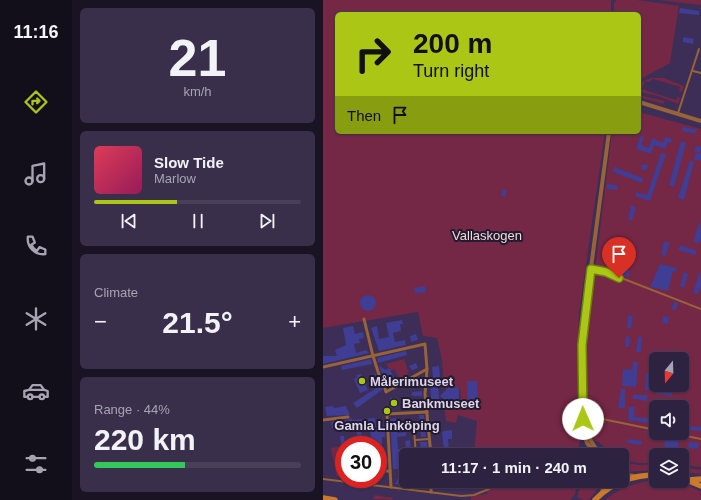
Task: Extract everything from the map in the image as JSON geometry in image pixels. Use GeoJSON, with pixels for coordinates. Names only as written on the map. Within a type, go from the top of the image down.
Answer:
{"type":"FeatureCollection","features":[{"type":"Feature","properties":{"kind":"main road"},"geometry":{"type":"LineString","coordinates":[[595,500],[601,494],[618,483],[639,476],[649,475]]}},
{"type":"Feature","properties":{"kind":"main road"},"geometry":{"type":"LineString","coordinates":[[689,479],[701,479]]}},
{"type":"Feature","properties":{"kind":"main road"},"geometry":{"type":"LineString","coordinates":[[689,481],[701,486]]}},
{"type":"Feature","properties":{"kind":"main road"},"geometry":{"type":"LineString","coordinates":[[323,498],[335,500]]}},
{"type":"Feature","properties":{"kind":"street"},"geometry":{"type":"LineString","coordinates":[[641,103],[701,121]]}},
{"type":"Feature","properties":{"kind":"street"},"geometry":{"type":"LineString","coordinates":[[592,448],[584,437],[582,417],[582,345],[609,134]]}},
{"type":"Feature","properties":{"kind":"street"},"geometry":{"type":"LineString","coordinates":[[364,318],[373,356],[382,384]]}},
{"type":"Feature","properties":{"kind":"street"},"geometry":{"type":"LineString","coordinates":[[323,367],[425,344],[427,369],[425,394],[430,448]]}},
{"type":"Feature","properties":{"kind":"street"},"geometry":{"type":"LineString","coordinates":[[385,390],[427,369]]}},
{"type":"Feature","properties":{"kind":"street"},"geometry":{"type":"LineString","coordinates":[[391,487],[387,414],[427,412]]}},
{"type":"Feature","properties":{"kind":"street"},"geometry":{"type":"LineString","coordinates":[[582,417],[590,440],[595,448]]}},
{"type":"Feature","properties":{"kind":"street"},"geometry":{"type":"LineString","coordinates":[[323,420],[348,418]]}},
{"type":"Feature","properties":{"kind":"street"},"geometry":{"type":"LineString","coordinates":[[629,475],[639,476]]}},
{"type":"Feature","properties":{"kind":"street"},"geometry":{"type":"LineString","coordinates":[[601,494],[603,488]]}},
{"type":"Feature","properties":{"kind":"lane"},"geometry":{"type":"LineString","coordinates":[[677,114],[693,71],[699,49]]}},
{"type":"Feature","properties":{"kind":"lane"},"geometry":{"type":"LineString","coordinates":[[693,71],[701,73]]}},
{"type":"Feature","properties":{"kind":"lane"},"geometry":{"type":"LineString","coordinates":[[591,269],[606,272],[701,309]]}},
{"type":"Feature","properties":{"kind":"lane"},"geometry":{"type":"LineString","coordinates":[[582,417],[649,429]]}},
{"type":"Feature","properties":{"kind":"lane"},"geometry":{"type":"LineString","coordinates":[[415,430],[416,448]]}},
{"type":"Feature","properties":{"kind":"lane"},"geometry":{"type":"LineString","coordinates":[[689,437],[701,439]]}},
{"type":"Feature","properties":{"kind":"lane"},"geometry":{"type":"LineString","coordinates":[[415,440],[429,438]]}},
{"type":"Feature","properties":{"kind":"lane"},"geometry":{"type":"LineString","coordinates":[[323,479],[335,480]]}},
{"type":"Feature","properties":{"kind":"lane"},"geometry":{"type":"LineString","coordinates":[[387,487],[461,496],[474,495],[489,489]]}},
{"type":"Feature","properties":{"kind":"green space","name":"Vallaskogen"},"geometry":{"type":"Polygon","coordinates":[[[323,0],[611,0],[611,12],[335,12],[335,134],[605,134],[579,313],[577,427],[580,441],[578,448],[474,448],[477,421],[458,415],[456,423],[446,421],[444,406],[461,405],[460,389],[444,389],[442,360],[437,338],[423,336],[418,312],[323,328],[323,0]]]}},
{"type":"Feature","properties":{"kind":"green space"},"geometry":{"type":"Polygon","coordinates":[[[617,0],[637,0],[679,6],[670,63],[641,79],[641,12],[614,12],[614,3],[617,0]]]}},
{"type":"Feature","properties":{"kind":"green space"},"geometry":{"type":"Polygon","coordinates":[[[658,0],[701,0],[701,5],[658,0]]]}},
{"type":"Feature","properties":{"kind":"green space"},"geometry":{"type":"Polygon","coordinates":[[[651,78],[664,78],[684,86],[682,92],[679,91],[680,87],[653,79],[649,82],[645,81],[642,89],[676,100],[678,96],[680,99],[678,104],[658,96],[641,92],[641,82],[651,78]]]}},
{"type":"Feature","properties":{"kind":"green space"},"geometry":{"type":"Polygon","coordinates":[[[641,95],[665,101],[663,104],[641,98],[641,95]]]}},
{"type":"Feature","properties":{"kind":"green space"},"geometry":{"type":"Polygon","coordinates":[[[641,113],[701,129],[701,467],[689,466],[689,448],[649,448],[649,463],[629,461],[629,448],[605,448],[599,442],[593,440],[586,415],[586,344],[612,134],[641,134],[641,113]]]}},
{"type":"Feature","properties":{"kind":"green space"},"geometry":{"type":"Polygon","coordinates":[[[404,359],[409,373],[400,379],[394,369],[391,371],[386,364],[404,359]]]}},
{"type":"Feature","properties":{"kind":"green space"},"geometry":{"type":"Polygon","coordinates":[[[335,447],[335,470],[331,448],[335,447]]]}},
{"type":"Feature","properties":{"kind":"green space"},"geometry":{"type":"Polygon","coordinates":[[[629,463],[638,465],[649,464],[649,470],[629,472],[629,463]]]}},
{"type":"Feature","properties":{"kind":"green space"},"geometry":{"type":"Polygon","coordinates":[[[689,468],[701,470],[701,474],[689,473],[689,468]]]}},
{"type":"Feature","properties":{"kind":"green space"},"geometry":{"type":"Polygon","coordinates":[[[649,481],[649,488],[689,488],[689,486],[701,492],[701,500],[605,500],[624,488],[629,488],[629,486],[649,481]]]}},
{"type":"Feature","properties":{"kind":"green space"},"geometry":{"type":"Polygon","coordinates":[[[487,488],[576,488],[575,494],[570,500],[471,500],[471,496],[487,494],[487,488]]]}},
{"type":"Feature","properties":{"kind":"green space"},"geometry":{"type":"Polygon","coordinates":[[[580,488],[598,488],[589,500],[583,500],[577,497],[580,488]]]}},
{"type":"Feature","properties":{"kind":"green space"},"geometry":{"type":"Polygon","coordinates":[[[374,495],[393,498],[392,500],[373,499],[374,495]]]}},
{"type":"Feature","properties":{"kind":"building"},"geometry":{"type":"Polygon","coordinates":[[[680,8],[699,11],[699,15],[679,13],[680,8]]]}},
{"type":"Feature","properties":{"kind":"building"},"geometry":{"type":"Polygon","coordinates":[[[683,37],[694,39],[693,44],[683,42],[683,37]]]}},
{"type":"Feature","properties":{"kind":"building"},"geometry":{"type":"Polygon","coordinates":[[[683,127],[697,130],[695,134],[682,131],[683,127]]]}},
{"type":"Feature","properties":{"kind":"building"},"geometry":{"type":"Polygon","coordinates":[[[640,136],[644,137],[641,145],[649,148],[652,138],[663,143],[665,137],[672,139],[671,143],[668,142],[665,149],[654,145],[651,154],[636,149],[640,136]]]}},
{"type":"Feature","properties":{"kind":"building"},"geometry":{"type":"Polygon","coordinates":[[[681,141],[686,143],[674,187],[669,185],[681,141]]]}},
{"type":"Feature","properties":{"kind":"building"},"geometry":{"type":"Polygon","coordinates":[[[696,146],[701,147],[700,153],[694,151],[696,146]]]}},
{"type":"Feature","properties":{"kind":"building"},"geometry":{"type":"Polygon","coordinates":[[[661,153],[666,154],[650,201],[635,196],[636,192],[647,195],[661,153]]]}},
{"type":"Feature","properties":{"kind":"building"},"geometry":{"type":"Polygon","coordinates":[[[696,153],[701,154],[701,161],[694,159],[696,153]]]}},
{"type":"Feature","properties":{"kind":"building"},"geometry":{"type":"Polygon","coordinates":[[[690,160],[694,162],[684,200],[678,198],[690,160]]]}},
{"type":"Feature","properties":{"kind":"building"},"geometry":{"type":"Polygon","coordinates":[[[642,164],[648,165],[646,171],[641,169],[642,164]]]}},
{"type":"Feature","properties":{"kind":"building"},"geometry":{"type":"Polygon","coordinates":[[[614,167],[643,178],[642,183],[613,172],[614,167]]]}},
{"type":"Feature","properties":{"kind":"building"},"geometry":{"type":"Polygon","coordinates":[[[607,184],[617,185],[617,190],[607,189],[607,184]]]}},
{"type":"Feature","properties":{"kind":"building"},"geometry":{"type":"Polygon","coordinates":[[[503,189],[507,190],[505,197],[501,196],[503,189]]]}},
{"type":"Feature","properties":{"kind":"building"},"geometry":{"type":"Polygon","coordinates":[[[631,205],[636,207],[632,221],[628,219],[631,205]]]}},
{"type":"Feature","properties":{"kind":"building"},"geometry":{"type":"Polygon","coordinates":[[[700,220],[701,238],[699,243],[693,242],[700,220]]]}},
{"type":"Feature","properties":{"kind":"building"},"geometry":{"type":"Polygon","coordinates":[[[664,241],[670,243],[665,256],[661,255],[664,241]]]}},
{"type":"Feature","properties":{"kind":"building"},"geometry":{"type":"Polygon","coordinates":[[[680,245],[697,251],[695,255],[678,250],[680,245]]]}},
{"type":"Feature","properties":{"kind":"building"},"geometry":{"type":"Polygon","coordinates":[[[615,255],[620,257],[618,262],[613,260],[615,255]]]}},
{"type":"Feature","properties":{"kind":"building"},"geometry":{"type":"Polygon","coordinates":[[[660,264],[677,268],[676,272],[673,271],[668,291],[650,287],[660,264]]]}},
{"type":"Feature","properties":{"kind":"building"},"geometry":{"type":"Polygon","coordinates":[[[625,269],[630,271],[628,277],[623,276],[625,269]]]}},
{"type":"Feature","properties":{"kind":"building"},"geometry":{"type":"Polygon","coordinates":[[[700,270],[701,286],[698,294],[693,293],[700,270]]]}},
{"type":"Feature","properties":{"kind":"building"},"geometry":{"type":"Polygon","coordinates":[[[684,272],[688,274],[684,288],[680,286],[684,272]]]}},
{"type":"Feature","properties":{"kind":"building"},"geometry":{"type":"Polygon","coordinates":[[[425,286],[426,292],[415,293],[414,288],[425,286]]]}},
{"type":"Feature","properties":{"kind":"building"},"geometry":{"type":"Polygon","coordinates":[[[368,295],[375,300],[376,303],[371,310],[368,311],[361,306],[360,303],[365,296],[368,295]]]}},
{"type":"Feature","properties":{"kind":"building"},"geometry":{"type":"Polygon","coordinates":[[[675,301],[678,303],[676,310],[671,309],[675,301]]]}},
{"type":"Feature","properties":{"kind":"building"},"geometry":{"type":"Polygon","coordinates":[[[628,315],[633,316],[631,329],[627,328],[628,315]]]}},
{"type":"Feature","properties":{"kind":"building"},"geometry":{"type":"Polygon","coordinates":[[[663,316],[669,317],[668,324],[662,323],[663,316]]]}},
{"type":"Feature","properties":{"kind":"building"},"geometry":{"type":"Polygon","coordinates":[[[402,320],[403,324],[400,324],[401,331],[393,333],[395,342],[405,340],[406,345],[379,351],[371,328],[377,326],[379,339],[389,337],[386,323],[402,320]]]}},
{"type":"Feature","properties":{"kind":"building"},"geometry":{"type":"Polygon","coordinates":[[[353,326],[355,334],[363,332],[364,338],[359,339],[360,343],[354,344],[356,353],[366,350],[369,353],[323,364],[323,356],[337,356],[335,350],[346,345],[343,328],[353,326]]]}},
{"type":"Feature","properties":{"kind":"building"},"geometry":{"type":"Polygon","coordinates":[[[416,334],[418,340],[411,342],[410,336],[416,334]]]}},
{"type":"Feature","properties":{"kind":"building"},"geometry":{"type":"Polygon","coordinates":[[[626,336],[630,337],[629,347],[625,347],[626,336]]]}},
{"type":"Feature","properties":{"kind":"building"},"geometry":{"type":"Polygon","coordinates":[[[638,337],[642,337],[641,352],[636,352],[638,337]]]}},
{"type":"Feature","properties":{"kind":"building"},"geometry":{"type":"Polygon","coordinates":[[[406,351],[407,355],[378,363],[377,358],[406,351]]]}},
{"type":"Feature","properties":{"kind":"building"},"geometry":{"type":"Polygon","coordinates":[[[371,359],[372,364],[342,370],[341,366],[371,359]]]}},
{"type":"Feature","properties":{"kind":"building"},"geometry":{"type":"Polygon","coordinates":[[[633,362],[638,362],[636,387],[622,386],[623,369],[632,370],[633,362]]]}},
{"type":"Feature","properties":{"kind":"building"},"geometry":{"type":"Polygon","coordinates":[[[416,363],[418,368],[412,370],[409,366],[416,363]]]}},
{"type":"Feature","properties":{"kind":"building"},"geometry":{"type":"Polygon","coordinates":[[[379,365],[385,370],[389,368],[396,381],[387,387],[384,386],[385,383],[379,365]]]}},
{"type":"Feature","properties":{"kind":"building"},"geometry":{"type":"Polygon","coordinates":[[[439,366],[440,377],[433,378],[432,367],[439,366]]]}},
{"type":"Feature","properties":{"kind":"building"},"geometry":{"type":"Polygon","coordinates":[[[375,373],[379,385],[383,387],[382,390],[357,408],[353,403],[378,387],[375,373]]]}},
{"type":"Feature","properties":{"kind":"building"},"geometry":{"type":"Polygon","coordinates":[[[646,373],[649,373],[649,390],[645,390],[646,373]]]}},
{"type":"Feature","properties":{"kind":"building"},"geometry":{"type":"Polygon","coordinates":[[[361,374],[368,390],[360,393],[354,379],[357,377],[356,375],[361,374]]]}},
{"type":"Feature","properties":{"kind":"building"},"geometry":{"type":"Polygon","coordinates":[[[467,381],[477,381],[478,406],[468,407],[467,381]]]}},
{"type":"Feature","properties":{"kind":"building"},"geometry":{"type":"Polygon","coordinates":[[[430,385],[438,385],[440,408],[432,408],[430,385]]]}},
{"type":"Feature","properties":{"kind":"building"},"geometry":{"type":"Polygon","coordinates":[[[457,387],[459,389],[459,398],[455,403],[448,403],[440,396],[448,388],[457,387]]]}},
{"type":"Feature","properties":{"kind":"building"},"geometry":{"type":"Polygon","coordinates":[[[621,389],[625,389],[625,408],[618,408],[621,389]]]}},
{"type":"Feature","properties":{"kind":"building"},"geometry":{"type":"Polygon","coordinates":[[[422,391],[422,396],[412,396],[412,392],[422,391]]]}},
{"type":"Feature","properties":{"kind":"building"},"geometry":{"type":"Polygon","coordinates":[[[656,392],[672,392],[672,396],[656,394],[656,392]]]}},
{"type":"Feature","properties":{"kind":"building"},"geometry":{"type":"Polygon","coordinates":[[[633,395],[648,395],[647,401],[633,399],[633,395]]]}},
{"type":"Feature","properties":{"kind":"building","name":"Bankmuseet"},"geometry":{"type":"Polygon","coordinates":[[[390,398],[397,398],[397,408],[391,408],[390,398]]]}},
{"type":"Feature","properties":{"kind":"building"},"geometry":{"type":"Polygon","coordinates":[[[420,405],[419,409],[402,409],[402,407],[420,405]]]}},
{"type":"Feature","properties":{"kind":"building"},"geometry":{"type":"Polygon","coordinates":[[[333,406],[334,408],[346,406],[350,415],[327,416],[325,407],[333,406]]]}},
{"type":"Feature","properties":{"kind":"building"},"geometry":{"type":"Polygon","coordinates":[[[629,407],[635,407],[634,417],[649,418],[649,423],[628,420],[629,407]]]}},
{"type":"Feature","properties":{"kind":"building"},"geometry":{"type":"Polygon","coordinates":[[[419,415],[424,415],[425,423],[420,423],[419,415]]]}},
{"type":"Feature","properties":{"kind":"building"},"geometry":{"type":"Polygon","coordinates":[[[351,418],[353,420],[375,418],[376,426],[385,425],[385,436],[371,436],[370,430],[361,432],[362,436],[358,436],[355,426],[332,428],[331,422],[348,420],[351,418]]]}},
{"type":"Feature","properties":{"kind":"building"},"geometry":{"type":"Polygon","coordinates":[[[396,418],[397,433],[406,432],[406,436],[397,437],[399,449],[399,469],[393,469],[390,419],[396,418]]]}},
{"type":"Feature","properties":{"kind":"building"},"geometry":{"type":"Polygon","coordinates":[[[690,426],[701,427],[701,431],[690,430],[690,426]]]}},
{"type":"Feature","properties":{"kind":"building"},"geometry":{"type":"Polygon","coordinates":[[[425,429],[426,437],[421,437],[420,430],[425,429]]]}},
{"type":"Feature","properties":{"kind":"building"},"geometry":{"type":"Polygon","coordinates":[[[452,430],[452,439],[448,439],[449,448],[444,448],[443,431],[452,430]]]}},
{"type":"Feature","properties":{"kind":"building"},"geometry":{"type":"Polygon","coordinates":[[[628,439],[642,441],[641,445],[627,443],[628,439]]]}},
{"type":"Feature","properties":{"kind":"building"},"geometry":{"type":"Polygon","coordinates":[[[410,440],[411,448],[406,448],[405,441],[410,440]]]}},
{"type":"Feature","properties":{"kind":"building"},"geometry":{"type":"Polygon","coordinates":[[[665,440],[678,440],[678,448],[664,448],[665,440]]]}},
{"type":"Feature","properties":{"kind":"building"},"geometry":{"type":"Polygon","coordinates":[[[420,442],[427,442],[427,448],[420,448],[420,442]]]}},
{"type":"Feature","properties":{"kind":"building"},"geometry":{"type":"Polygon","coordinates":[[[689,442],[699,443],[698,449],[688,448],[689,442]]]}},
{"type":"Feature","properties":{"kind":"building"},"geometry":{"type":"Polygon","coordinates":[[[398,478],[399,478],[399,484],[395,484],[398,478]]]}},
{"type":"Feature","properties":{"kind":"place","name":"Målerimuseet"},"geometry":{"type":"Point","coordinates":[362,381]}},
{"type":"Feature","properties":{"kind":"place","name":"Bankmuseet"},"geometry":{"type":"Point","coordinates":[394,403]}},
{"type":"Feature","properties":{"kind":"place","name":"Gamla Linköping"},"geometry":{"type":"Point","coordinates":[387,411]}},
{"type":"Feature","properties":{"kind":"route"},"geometry":{"type":"LineString","coordinates":[[583,419],[582,345],[591,269],[606,272],[619,278]]}}]}
